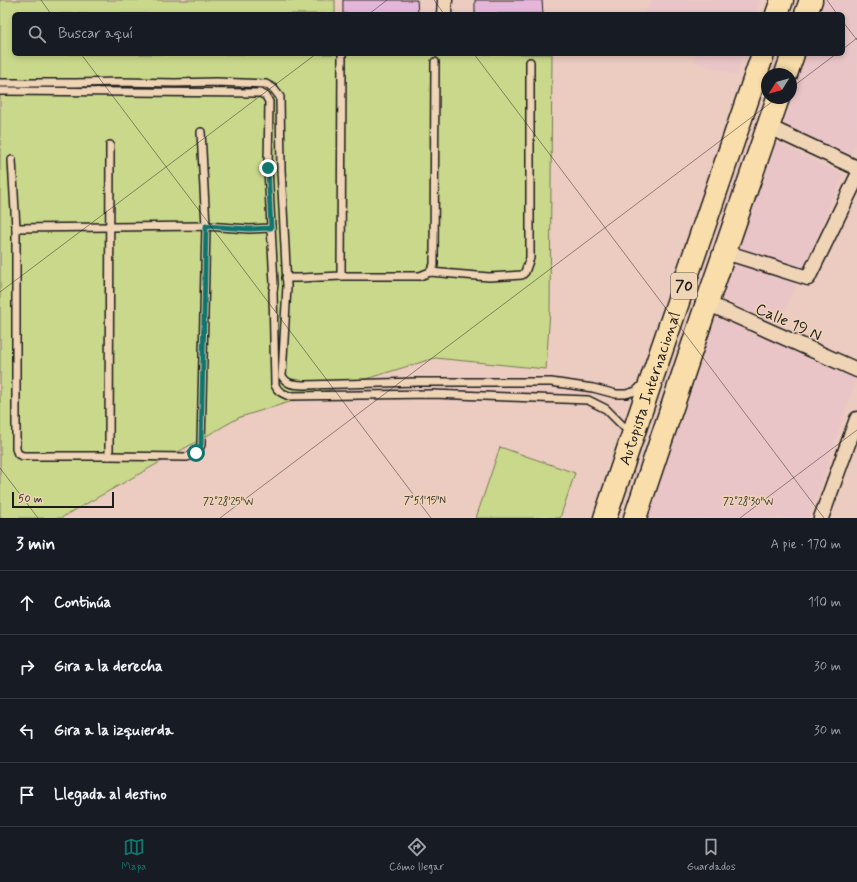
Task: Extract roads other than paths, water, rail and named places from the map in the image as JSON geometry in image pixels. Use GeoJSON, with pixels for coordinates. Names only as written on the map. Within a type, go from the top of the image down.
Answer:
{"type":"FeatureCollection","features":[{"type":"Feature","properties":{"kind":"highway"},"geometry":{"type":"LineString","coordinates":[[778,12],[782,0]]}},
{"type":"Feature","properties":{"kind":"highway"},"geometry":{"type":"LineString","coordinates":[[807,12],[811,0]]}},
{"type":"Feature","properties":{"kind":"highway","name":"Autopista Internacional"},"geometry":{"type":"LineString","coordinates":[[605,518],[762,56]]}},
{"type":"Feature","properties":{"kind":"highway"},"geometry":{"type":"LineString","coordinates":[[788,68],[792,56]]}},
{"type":"Feature","properties":{"kind":"highway","name":"Autopista Internacional"},"geometry":{"type":"LineString","coordinates":[[635,518],[707,303],[776,104]]}},
{"type":"Feature","properties":{"kind":"street"},"geometry":{"type":"LineString","coordinates":[[444,12],[445,0]]}},
{"type":"Feature","properties":{"kind":"street"},"geometry":{"type":"LineString","coordinates":[[769,127],[857,168]]}},
{"type":"Feature","properties":{"kind":"street"},"geometry":{"type":"LineString","coordinates":[[725,252],[808,278],[857,177]]}},
{"type":"Feature","properties":{"kind":"street","name":"Calle 19 N"},"geometry":{"type":"LineString","coordinates":[[707,303],[857,370]]}},
{"type":"Feature","properties":{"kind":"street"},"geometry":{"type":"LineString","coordinates":[[821,518],[857,419]]}},
{"type":"Feature","properties":{"kind":"lane"},"geometry":{"type":"LineString","coordinates":[[341,276],[342,56]]}},
{"type":"Feature","properties":{"kind":"lane"},"geometry":{"type":"LineString","coordinates":[[430,272],[434,266],[435,62]]}},
{"type":"Feature","properties":{"kind":"lane"},"geometry":{"type":"LineString","coordinates":[[286,278],[420,276],[430,272],[489,277],[522,275],[525,272],[530,258],[530,62]]}},
{"type":"Feature","properties":{"kind":"lane"},"geometry":{"type":"LineString","coordinates":[[0,83],[216,82],[266,84],[273,88],[280,97],[281,169],[286,278],[282,376],[288,384],[551,382],[593,388],[616,394],[626,394],[636,391],[653,375]]}},
{"type":"Feature","properties":{"kind":"lane"},"geometry":{"type":"LineString","coordinates":[[0,91],[260,93],[266,96],[269,102],[268,168],[274,284],[275,385],[278,390],[289,396],[433,394],[588,400],[606,409],[633,436]]}},
{"type":"Feature","properties":{"kind":"lane"},"geometry":{"type":"LineString","coordinates":[[12,160],[16,228],[16,449],[18,454],[23,456],[187,457],[196,453],[201,445],[206,226],[201,132]]}},
{"type":"Feature","properties":{"kind":"lane"},"geometry":{"type":"LineString","coordinates":[[109,456],[110,145]]}},
{"type":"Feature","properties":{"kind":"lane"},"geometry":{"type":"LineString","coordinates":[[268,168],[281,169]]}},
{"type":"Feature","properties":{"kind":"lane"},"geometry":{"type":"LineString","coordinates":[[16,228],[206,226],[249,229],[271,228]]}},
{"type":"Feature","properties":{"kind":"lane"},"geometry":{"type":"LineString","coordinates":[[278,390],[284,380]]}},
{"type":"Feature","properties":{"kind":"lane"},"geometry":{"type":"LineString","coordinates":[[588,400],[593,388]]}}]}
